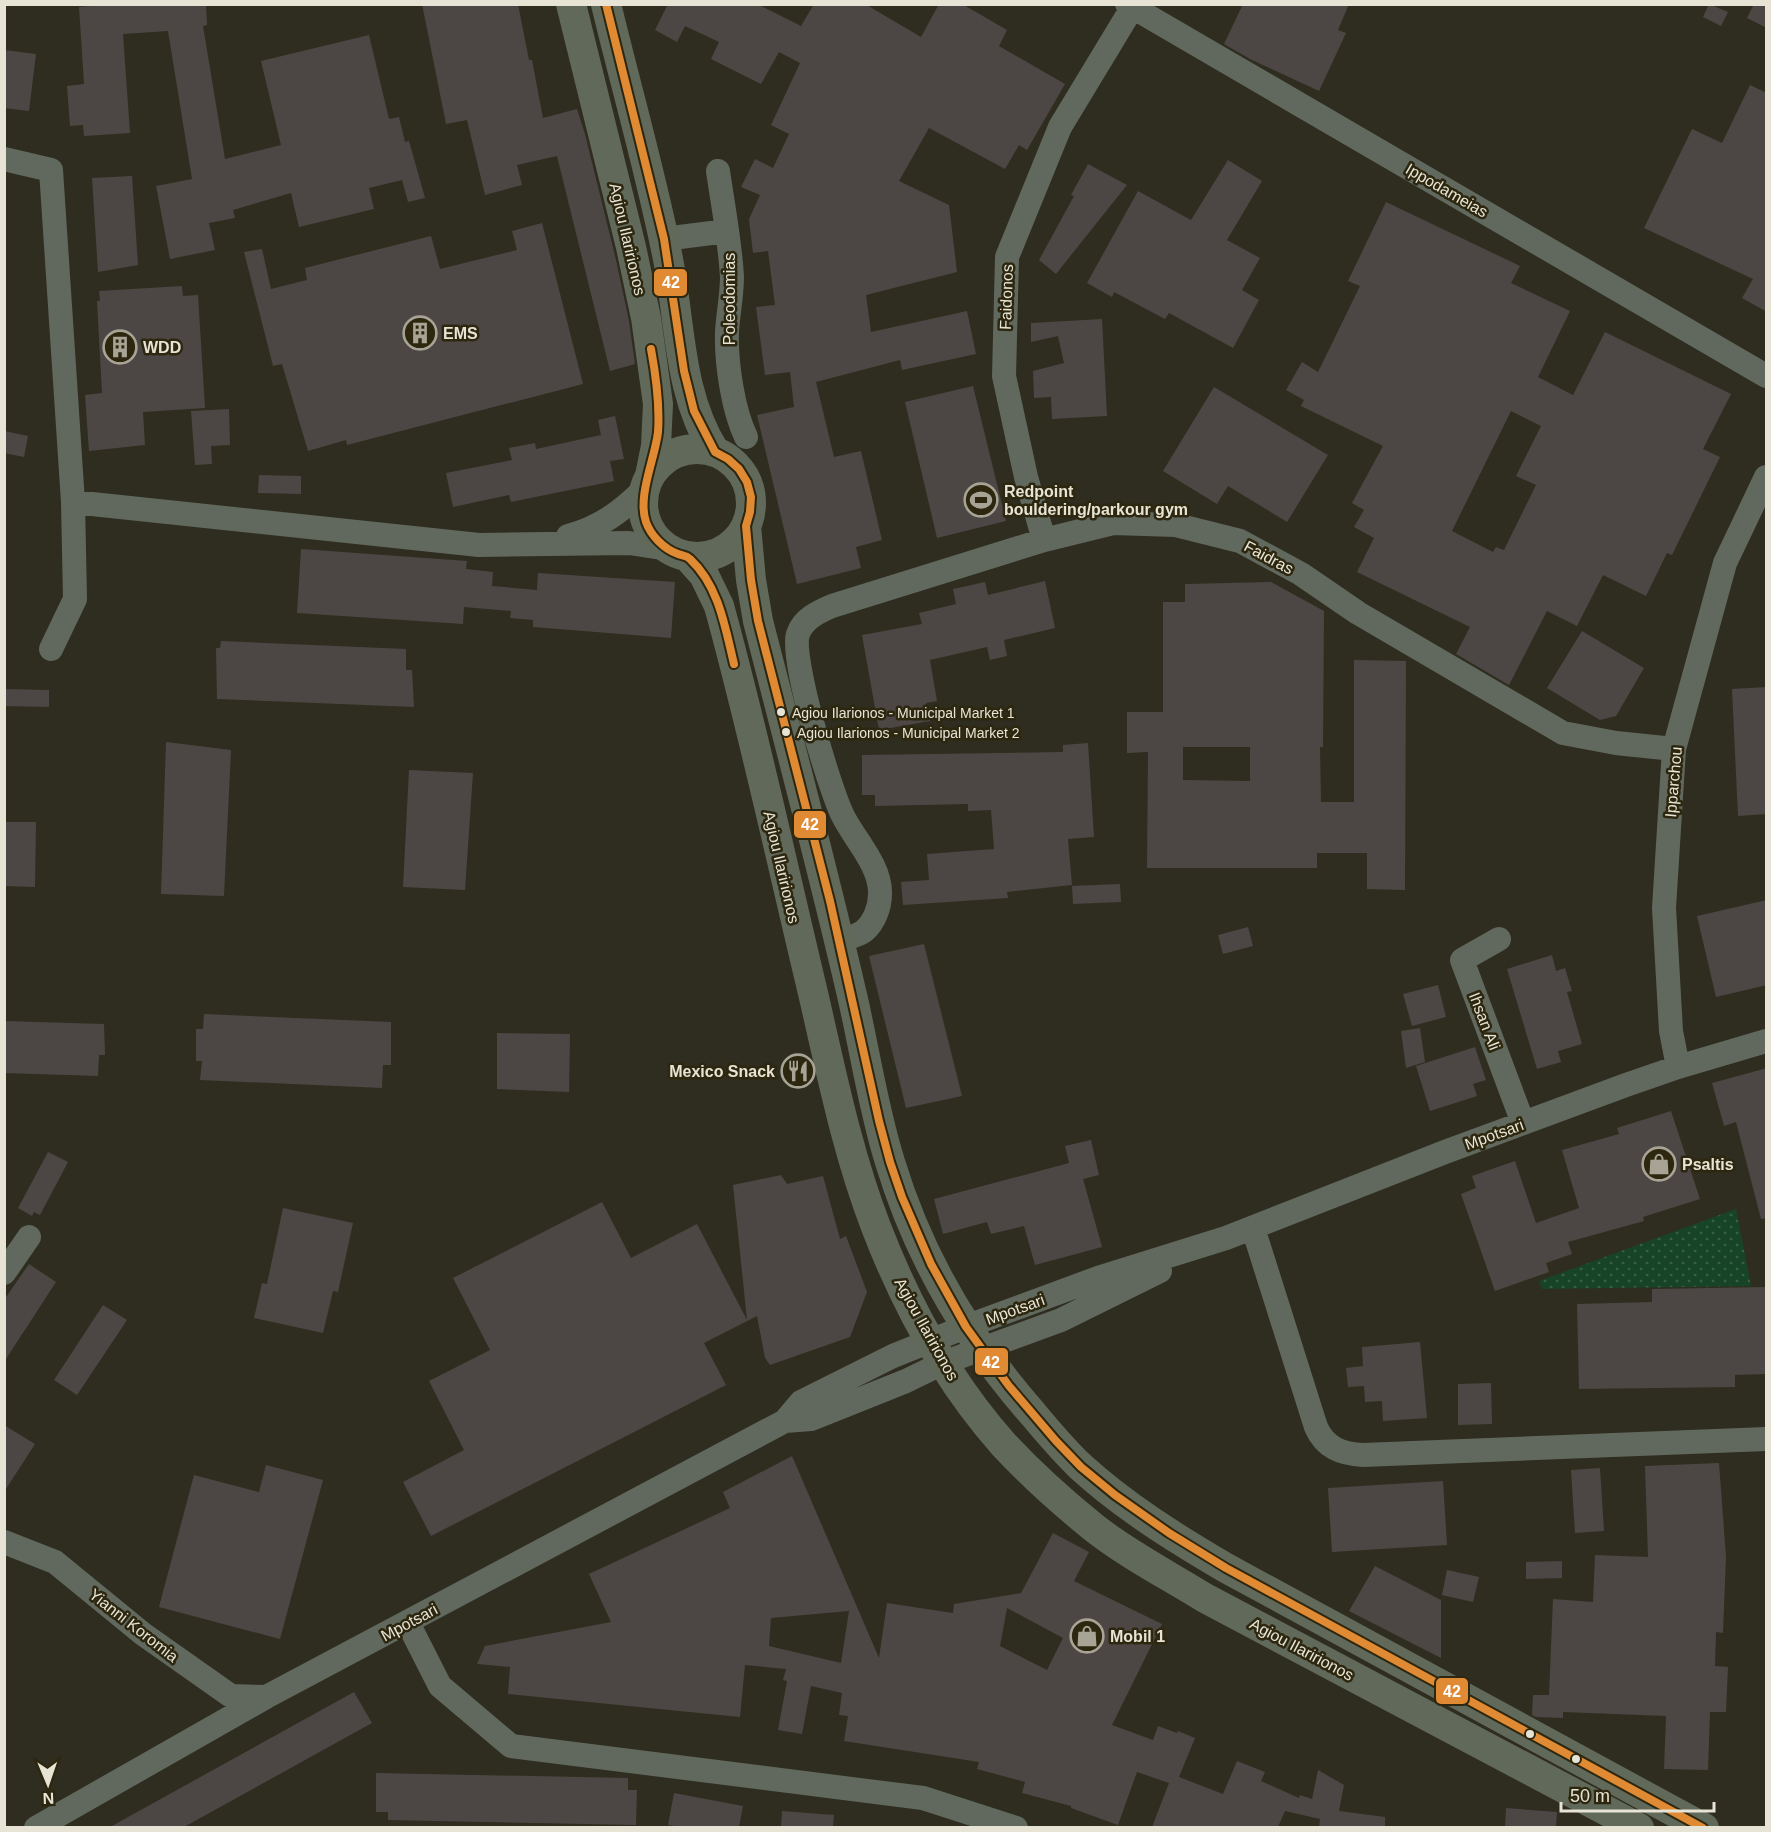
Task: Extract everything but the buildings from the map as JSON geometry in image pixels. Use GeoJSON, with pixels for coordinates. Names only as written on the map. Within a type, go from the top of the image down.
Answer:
{"type":"FeatureCollection","features":[{"type":"Feature","properties":{"kind":"main road","name":"Agiou Ilaririonos"},"geometry":{"type":"LineString","coordinates":[[571,4],[631,247],[646,318],[658,404],[656,446],[647,483]]}},
{"type":"Feature","properties":{"kind":"main road","name":"Agiou Ilaririonos"},"geometry":{"type":"LineString","coordinates":[[606,4],[664,239],[689,393],[699,424],[715,452]]}},
{"type":"Feature","properties":{"kind":"main road"},"geometry":{"type":"LineString","coordinates":[[696,449],[715,452],[728,459],[739,469],[747,482],[751,497],[746,526],[736,540],[722,551],[706,556],[678,553],[655,538],[646,523],[642,506],[647,483],[662,462],[678,452],[696,449]]}},
{"type":"Feature","properties":{"kind":"main road","name":"Agiou Ilaririonos"},"geometry":{"type":"LineString","coordinates":[[746,526],[751,580],[758,621],[853,996],[874,1100],[890,1162],[922,1250],[973,1339],[1009,1387],[1081,1466],[1123,1502],[1165,1532],[1236,1574],[1704,1827]]}},
{"type":"Feature","properties":{"kind":"main road","name":"Agiou Ilaririonos"},"geometry":{"type":"LineString","coordinates":[[678,553],[704,575],[712,590],[726,631],[841,1109],[875,1225],[888,1256],[937,1352],[968,1401],[1004,1445],[1044,1485],[1094,1528],[1205,1598],[1640,1827]]}},
{"type":"Feature","properties":{"kind":"street","name":"Ippodameias"},"geometry":{"type":"LineString","coordinates":[[1129,6],[1767,376]]}},
{"type":"Feature","properties":{"kind":"street","name":"Faidonos"},"geometry":{"type":"LineString","coordinates":[[1044,540],[1026,477],[1004,376],[1007,257],[1060,127],[1129,6]]}},
{"type":"Feature","properties":{"kind":"street"},"geometry":{"type":"LineString","coordinates":[[4,159],[51,170],[73,502],[75,599],[51,649]]}},
{"type":"Feature","properties":{"kind":"street","name":"Poleodomias"},"geometry":{"type":"LineString","coordinates":[[718,171],[732,281],[727,335],[737,418],[746,437]]}},
{"type":"Feature","properties":{"kind":"street","name":"Poleodomias"},"geometry":{"type":"LineString","coordinates":[[664,239],[727,231]]}},
{"type":"Feature","properties":{"kind":"street","name":"Ipparchou"},"geometry":{"type":"LineString","coordinates":[[1678,1066],[1671,1031],[1664,908],[1674,749],[1725,563],[1767,477]]}},
{"type":"Feature","properties":{"kind":"street"},"geometry":{"type":"LineString","coordinates":[[515,546],[561,538],[594,528],[621,511],[647,483]]}},
{"type":"Feature","properties":{"kind":"street"},"geometry":{"type":"LineString","coordinates":[[73,502],[479,545],[629,543],[678,553]]}},
{"type":"Feature","properties":{"kind":"street","name":"Faidras"},"geometry":{"type":"LineString","coordinates":[[838,941],[864,932],[879,908],[880,895],[876,875],[843,817],[834,795],[798,660],[798,635],[803,625],[809,618],[832,606],[1044,540],[1113,523],[1176,525],[1239,541],[1301,574],[1358,613],[1563,733],[1616,743],[1674,749]]}},
{"type":"Feature","properties":{"kind":"street","name":"Ihsan Ali"},"geometry":{"type":"LineString","coordinates":[[1499,939],[1462,960],[1523,1123]]}},
{"type":"Feature","properties":{"kind":"street","name":"Mpotsari"},"geometry":{"type":"LineString","coordinates":[[36,1827],[267,1697],[785,1421],[801,1402],[893,1356],[937,1352],[973,1339],[1061,1320],[1226,1238],[1445,1152],[1678,1066],[1767,1041]]}},
{"type":"Feature","properties":{"kind":"street"},"geometry":{"type":"LineString","coordinates":[[1253,1228],[1316,1427],[1325,1442],[1341,1452],[1363,1455],[1767,1439]]}},
{"type":"Feature","properties":{"kind":"street"},"geometry":{"type":"LineString","coordinates":[[4,1273],[29,1237]]}},
{"type":"Feature","properties":{"kind":"street","name":"Yianni Koromia"},"geometry":{"type":"LineString","coordinates":[[4,1542],[55,1562],[142,1634],[231,1696],[267,1697]]}},
{"type":"Feature","properties":{"kind":"street"},"geometry":{"type":"LineString","coordinates":[[408,1623],[440,1686],[511,1746],[923,1798],[1016,1827]]}},
{"type":"Feature","properties":{"kind":"green space"},"geometry":{"type":"Polygon","coordinates":[[[1736,1209],[1751,1286],[1542,1289],[1539,1281],[1736,1209]]]}},
{"type":"Feature","properties":{"kind":"transit line","name":"42"},"geometry":{"type":"LineString","coordinates":[[606,4],[664,239],[684,371],[694,411],[715,452],[728,459],[739,469],[747,482],[751,497],[746,526],[751,580],[758,621],[830,901],[890,1162],[902,1197],[931,1264],[966,1327],[1009,1386],[1081,1467],[1115,1495],[1169,1533],[1226,1568],[1703,1828]]}},
{"type":"Feature","properties":{"kind":"transit line","name":"42"},"geometry":{"type":"LineString","coordinates":[[651,349],[657,390],[658,432],[645,489],[646,522],[659,541],[673,552],[689,558],[708,582],[720,608],[734,664]]}},
{"type":"Feature","properties":{"kind":"place","name":"EMS"},"geometry":{"type":"Point","coordinates":[420,333]}},
{"type":"Feature","properties":{"kind":"place","name":"WDD"},"geometry":{"type":"Point","coordinates":[120,347]}},
{"type":"Feature","properties":{"kind":"place","name":"Redpoint bouldering/parkour gym"},"geometry":{"type":"Point","coordinates":[981,500]}},
{"type":"Feature","properties":{"kind":"place","name":"Agiou Ilarionos - Municipal Market 1"},"geometry":{"type":"Point","coordinates":[781,712]}},
{"type":"Feature","properties":{"kind":"place","name":"Agiou Ilarionos - Municipal Market 2"},"geometry":{"type":"Point","coordinates":[786,732]}},
{"type":"Feature","properties":{"kind":"place","name":"Mexico Snack"},"geometry":{"type":"Point","coordinates":[798,1071]}},
{"type":"Feature","properties":{"kind":"place","name":"Psaltis"},"geometry":{"type":"Point","coordinates":[1659,1164]}},
{"type":"Feature","properties":{"kind":"place","name":"Mobil 1"},"geometry":{"type":"Point","coordinates":[1087,1636]}}]}
